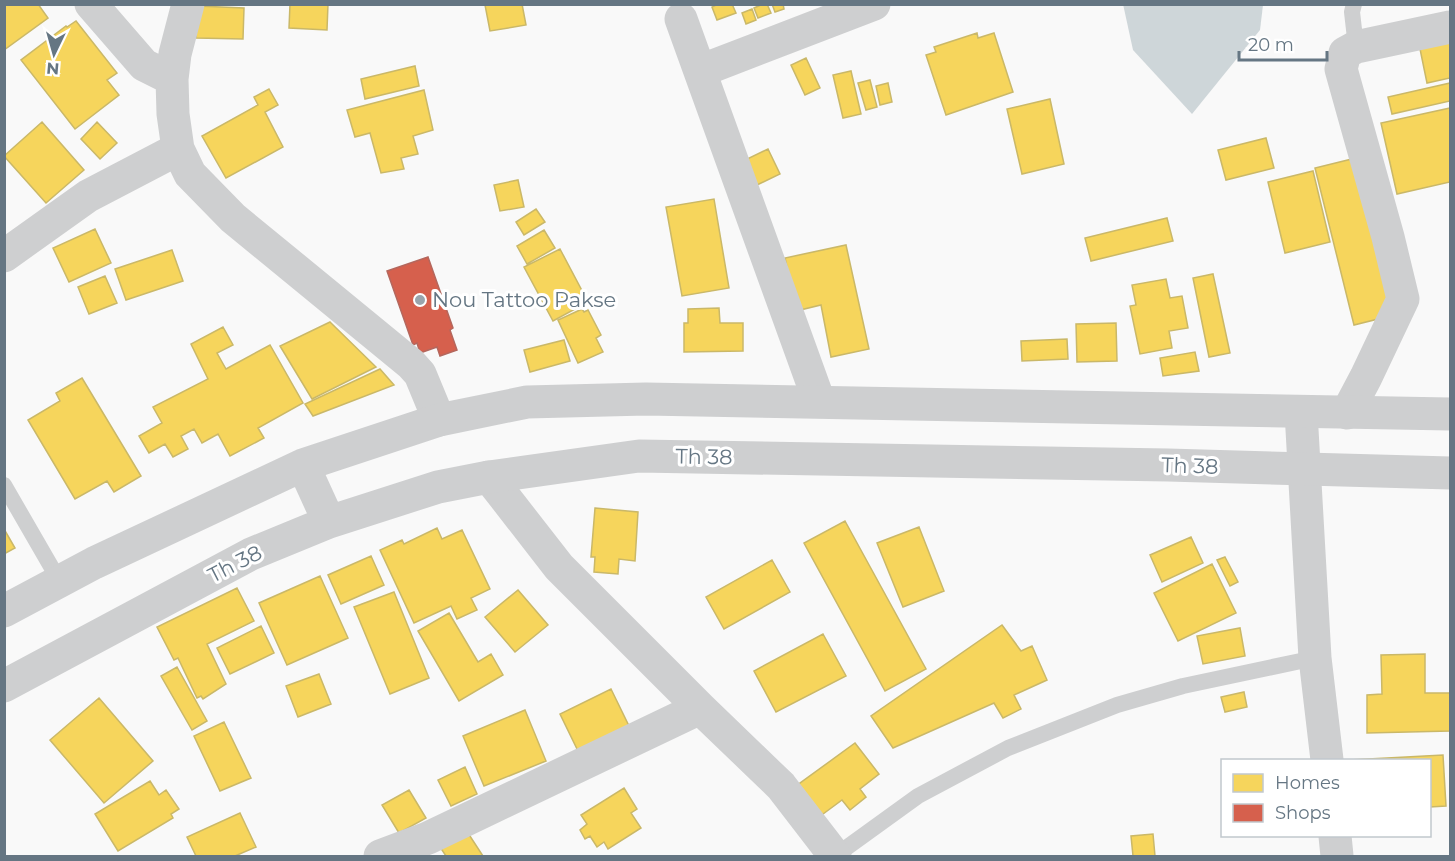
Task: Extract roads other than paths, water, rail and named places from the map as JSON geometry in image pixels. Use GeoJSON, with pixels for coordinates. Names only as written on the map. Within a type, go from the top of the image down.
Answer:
{"type":"FeatureCollection","features":[{"type":"Feature","properties":{"kind":"street"},"geometry":{"type":"LineString","coordinates":[[92,4],[144,64],[172,79]]}},
{"type":"Feature","properties":{"kind":"street"},"geometry":{"type":"LineString","coordinates":[[188,4],[175,54],[172,79],[173,114],[178,149],[190,174],[233,218],[411,364],[420,374],[439,420]]}},
{"type":"Feature","properties":{"kind":"street"},"geometry":{"type":"LineString","coordinates":[[700,71],[874,4]]}},
{"type":"Feature","properties":{"kind":"street"},"geometry":{"type":"LineString","coordinates":[[681,19],[819,401]]}},
{"type":"Feature","properties":{"kind":"street"},"geometry":{"type":"LineString","coordinates":[[1347,412],[1402,299],[1388,237],[1341,69],[1345,53],[1356,47],[1450,27]]}},
{"type":"Feature","properties":{"kind":"street"},"geometry":{"type":"LineString","coordinates":[[4,256],[88,196],[178,149]]}},
{"type":"Feature","properties":{"kind":"street"},"geometry":{"type":"LineString","coordinates":[[4,611],[303,465],[439,420],[527,402],[646,399],[819,401],[1450,414]]}},
{"type":"Feature","properties":{"kind":"street"},"geometry":{"type":"LineString","coordinates":[[1301,412],[1315,658],[1327,759]]}},
{"type":"Feature","properties":{"kind":"street","name":"Th 38"},"geometry":{"type":"LineString","coordinates":[[4,686],[251,554],[329,522],[438,487],[489,477],[639,456],[1450,473]]}},
{"type":"Feature","properties":{"kind":"street"},"geometry":{"type":"LineString","coordinates":[[303,465],[329,522]]}},
{"type":"Feature","properties":{"kind":"street"},"geometry":{"type":"LineString","coordinates":[[489,477],[560,567],[700,708],[782,786],[835,856]]}},
{"type":"Feature","properties":{"kind":"street"},"geometry":{"type":"LineString","coordinates":[[380,856],[428,838],[700,708]]}},
{"type":"Feature","properties":{"kind":"street"},"geometry":{"type":"LineString","coordinates":[[1335,837],[1337,856]]}},
{"type":"Feature","properties":{"kind":"lane"},"geometry":{"type":"LineString","coordinates":[[1354,4],[1352,12],[1356,47]]}},
{"type":"Feature","properties":{"kind":"lane"},"geometry":{"type":"LineString","coordinates":[[4,485],[60,582]]}},
{"type":"Feature","properties":{"kind":"lane"},"geometry":{"type":"LineString","coordinates":[[835,856],[918,796],[1008,748],[1117,705],[1182,686],[1315,658]]}},
{"type":"Feature","properties":{"kind":"place","name":"Nou Tattoo Pakse"},"geometry":{"type":"Point","coordinates":[420,300]}}]}
